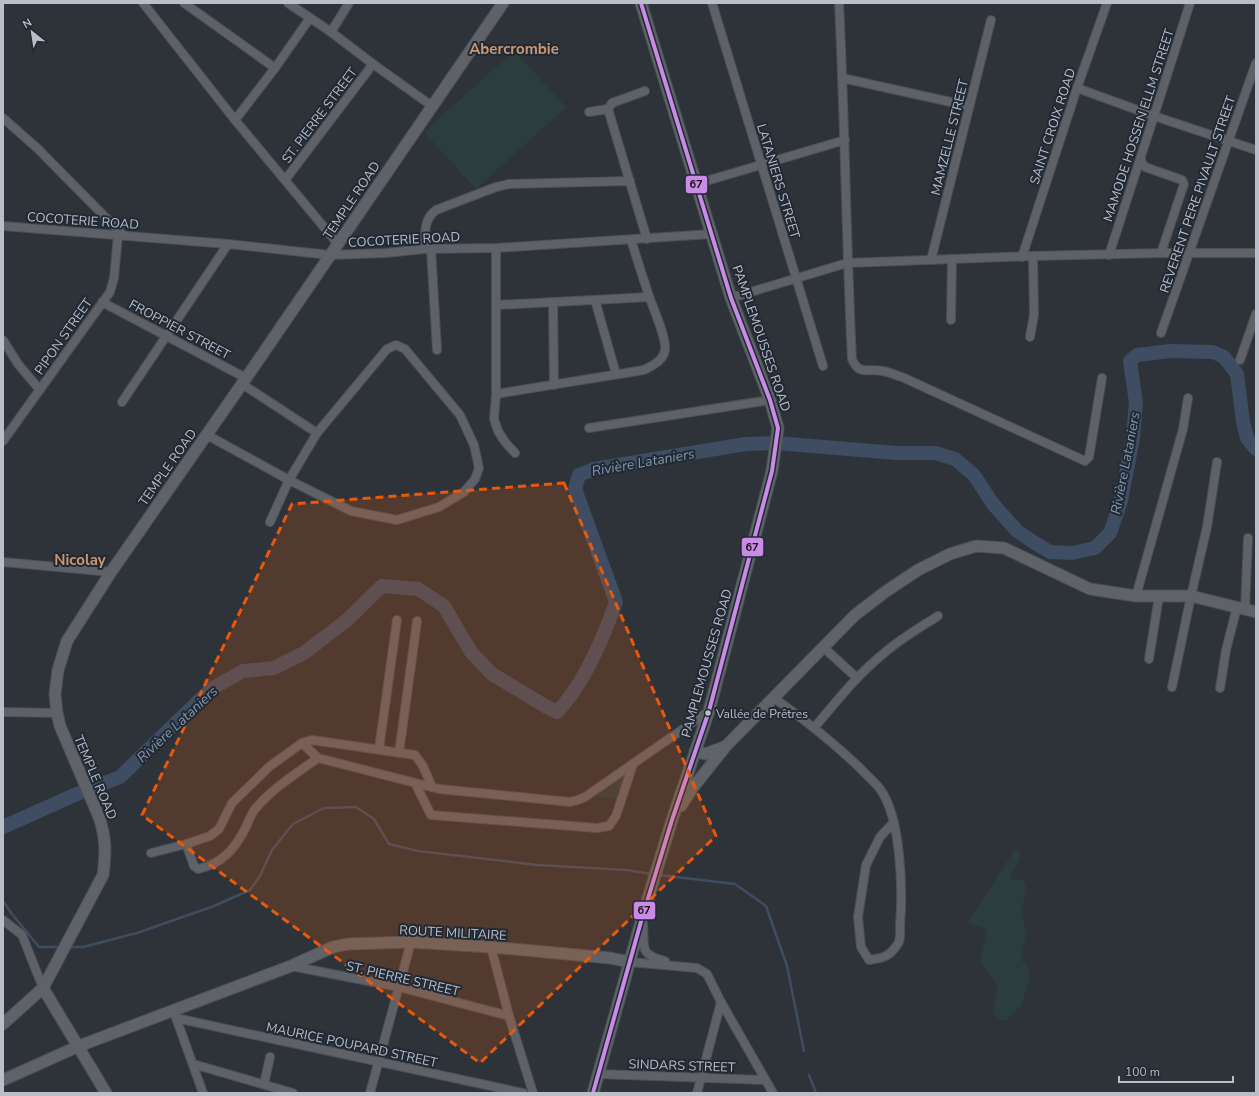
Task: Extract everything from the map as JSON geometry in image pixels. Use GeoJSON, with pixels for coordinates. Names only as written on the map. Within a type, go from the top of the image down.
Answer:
{"type":"FeatureCollection","features":[{"type":"Feature","properties":{"kind":"main road","name":"TEMPLE ROAD"},"geometry":{"type":"LineString","coordinates":[[43,988],[103,875],[106,855],[103,830],[99,817],[60,726],[57,713],[55,694],[58,670],[67,641],[111,572],[503,3]]}},
{"type":"Feature","properties":{"kind":"main road","name":"PAMPLEMOUSSES ROAD"},"geometry":{"type":"LineString","coordinates":[[593,1093],[642,918],[672,820],[709,711],[772,471],[778,428],[770,400],[731,298],[641,3]]}},
{"type":"Feature","properties":{"kind":"main road"},"geometry":{"type":"LineString","coordinates":[[672,820],[691,790],[726,746],[855,615],[885,592],[918,570],[950,554],[976,546],[1004,548],[1090,589],[1136,596],[1191,596],[1256,612]]}},
{"type":"Feature","properties":{"kind":"main road"},"geometry":{"type":"LineString","coordinates":[[693,756],[705,754],[726,746]]}},
{"type":"Feature","properties":{"kind":"main road"},"geometry":{"type":"LineString","coordinates":[[693,756],[705,762],[713,761]]}},
{"type":"Feature","properties":{"kind":"main road","name":"ROUTE MILITAIRE"},"geometry":{"type":"LineString","coordinates":[[3,1080],[79,1046],[175,1014],[333,947],[348,944],[411,942],[491,947],[610,958],[630,962]]}},
{"type":"Feature","properties":{"kind":"main road"},"geometry":{"type":"LineString","coordinates":[[3,1024],[43,988],[106,1093]]}},
{"type":"Feature","properties":{"kind":"street"},"geometry":{"type":"LineString","coordinates":[[143,3],[235,120],[338,244]]}},
{"type":"Feature","properties":{"kind":"street"},"geometry":{"type":"LineString","coordinates":[[184,3],[275,68]]}},
{"type":"Feature","properties":{"kind":"street"},"geometry":{"type":"LineString","coordinates":[[288,3],[332,32],[373,64],[432,106]]}},
{"type":"Feature","properties":{"kind":"street"},"geometry":{"type":"LineString","coordinates":[[332,32],[349,3]]}},
{"type":"Feature","properties":{"kind":"street","name":"LATANIERS STREET"},"geometry":{"type":"LineString","coordinates":[[712,3],[823,366]]}},
{"type":"Feature","properties":{"kind":"street"},"geometry":{"type":"LineString","coordinates":[[839,3],[847,263],[852,359],[854,364],[862,370],[882,370],[902,377],[1081,460],[1086,460],[1089,457],[1102,378]]}},
{"type":"Feature","properties":{"kind":"street","name":"SAINT CROIX ROAD"},"geometry":{"type":"LineString","coordinates":[[1022,257],[1106,3]]}},
{"type":"Feature","properties":{"kind":"street","name":"MAMODE HOSSEN ELLM STREET"},"geometry":{"type":"LineString","coordinates":[[1109,255],[1190,3]]}},
{"type":"Feature","properties":{"kind":"street"},"geometry":{"type":"LineString","coordinates":[[235,120],[275,68],[310,18]]}},
{"type":"Feature","properties":{"kind":"street","name":"MAMZELLE STREET"},"geometry":{"type":"LineString","coordinates":[[931,260],[991,20]]}},
{"type":"Feature","properties":{"kind":"street","name":"REVERENT PERE PIVAULT STREET"},"geometry":{"type":"LineString","coordinates":[[1160,333],[1256,63]]}},
{"type":"Feature","properties":{"kind":"street","name":"ST. PIERRE STREET"},"geometry":{"type":"LineString","coordinates":[[285,180],[373,64]]}},
{"type":"Feature","properties":{"kind":"street"},"geometry":{"type":"LineString","coordinates":[[842,78],[969,106]]}},
{"type":"Feature","properties":{"kind":"street"},"geometry":{"type":"LineString","coordinates":[[1077,88],[1154,116],[1256,150]]}},
{"type":"Feature","properties":{"kind":"street"},"geometry":{"type":"LineString","coordinates":[[645,91],[612,103],[609,105],[608,109],[647,239]]}},
{"type":"Feature","properties":{"kind":"street"},"geometry":{"type":"LineString","coordinates":[[589,112],[608,109]]}},
{"type":"Feature","properties":{"kind":"street"},"geometry":{"type":"LineString","coordinates":[[3,118],[37,148],[121,235]]}},
{"type":"Feature","properties":{"kind":"street"},"geometry":{"type":"LineString","coordinates":[[696,184],[844,140]]}},
{"type":"Feature","properties":{"kind":"street"},"geometry":{"type":"LineString","coordinates":[[1141,156],[1141,161],[1145,167],[1182,180],[1184,184],[1161,253]]}},
{"type":"Feature","properties":{"kind":"street"},"geometry":{"type":"LineString","coordinates":[[437,350],[425,227],[428,218],[432,213],[436,210],[496,187],[522,183],[630,181]]}},
{"type":"Feature","properties":{"kind":"street","name":"COCOTERIE ROAD"},"geometry":{"type":"LineString","coordinates":[[3,226],[228,244],[330,254],[385,253],[428,249],[496,248],[711,234]]}},
{"type":"Feature","properties":{"kind":"street","name":"PIPON STREET"},"geometry":{"type":"LineString","coordinates":[[3,441],[110,292],[114,278],[121,235]]}},
{"type":"Feature","properties":{"kind":"street"},"geometry":{"type":"LineString","coordinates":[[496,394],[644,370],[657,363],[663,357],[666,349],[664,339],[631,240]]}},
{"type":"Feature","properties":{"kind":"street"},"geometry":{"type":"LineString","coordinates":[[122,402],[228,244]]}},
{"type":"Feature","properties":{"kind":"street"},"geometry":{"type":"LineString","coordinates":[[496,248],[497,305],[495,424],[505,442],[514,453]]}},
{"type":"Feature","properties":{"kind":"street"},"geometry":{"type":"LineString","coordinates":[[731,298],[847,263],[1034,256],[1161,253],[1256,253]]}},
{"type":"Feature","properties":{"kind":"street"},"geometry":{"type":"LineString","coordinates":[[1030,336],[1034,315],[1034,256]]}},
{"type":"Feature","properties":{"kind":"street"},"geometry":{"type":"LineString","coordinates":[[951,320],[952,259]]}},
{"type":"Feature","properties":{"kind":"street"},"geometry":{"type":"LineString","coordinates":[[497,305],[649,297]]}},
{"type":"Feature","properties":{"kind":"street"},"geometry":{"type":"LineString","coordinates":[[595,300],[616,374]]}},
{"type":"Feature","properties":{"kind":"street","name":"FROPPIER STREET"},"geometry":{"type":"LineString","coordinates":[[102,302],[167,335],[244,381],[317,433]]}},
{"type":"Feature","properties":{"kind":"street"},"geometry":{"type":"LineString","coordinates":[[553,302],[554,385]]}},
{"type":"Feature","properties":{"kind":"street"},"geometry":{"type":"LineString","coordinates":[[1240,360],[1256,314]]}},
{"type":"Feature","properties":{"kind":"street"},"geometry":{"type":"LineString","coordinates":[[3,340],[18,364],[40,390]]}},
{"type":"Feature","properties":{"kind":"street"},"geometry":{"type":"LineString","coordinates":[[206,435],[289,480],[351,511],[396,520],[439,507],[464,492],[475,479],[479,468],[474,445],[460,415],[405,350],[396,345],[387,349],[355,385],[317,433],[289,480],[270,522]]}},
{"type":"Feature","properties":{"kind":"street"},"geometry":{"type":"LineString","coordinates":[[1136,596],[1183,429],[1188,398]]}},
{"type":"Feature","properties":{"kind":"street"},"geometry":{"type":"LineString","coordinates":[[589,428],[770,400]]}},
{"type":"Feature","properties":{"kind":"street"},"geometry":{"type":"LineString","coordinates":[[1172,687],[1207,527],[1217,462]]}},
{"type":"Feature","properties":{"kind":"street"},"geometry":{"type":"LineString","coordinates":[[1220,688],[1226,650],[1241,608],[1248,538]]}},
{"type":"Feature","properties":{"kind":"street"},"geometry":{"type":"LineString","coordinates":[[3,562],[111,572]]}},
{"type":"Feature","properties":{"kind":"street"},"geometry":{"type":"LineString","coordinates":[[1149,659],[1159,596]]}},
{"type":"Feature","properties":{"kind":"street"},"geometry":{"type":"LineString","coordinates":[[814,728],[857,678],[882,654],[900,640],[938,616]]}},
{"type":"Feature","properties":{"kind":"street"},"geometry":{"type":"LineString","coordinates":[[379,749],[397,620]]}},
{"type":"Feature","properties":{"kind":"street"},"geometry":{"type":"LineString","coordinates":[[399,753],[417,620]]}},
{"type":"Feature","properties":{"kind":"street"},"geometry":{"type":"LineString","coordinates":[[823,647],[857,678]]}},
{"type":"Feature","properties":{"kind":"street"},"geometry":{"type":"LineString","coordinates":[[774,698],[814,728],[849,758],[880,788],[889,802],[894,822],[898,843],[902,905],[899,944],[886,958],[870,960],[861,947],[858,917],[866,864],[880,837],[894,822]]}},
{"type":"Feature","properties":{"kind":"street"},"geometry":{"type":"LineString","coordinates":[[302,743],[318,758],[432,787],[570,802],[585,797],[709,711]]}},
{"type":"Feature","properties":{"kind":"street"},"geometry":{"type":"LineString","coordinates":[[3,712],[57,713]]}},
{"type":"Feature","properties":{"kind":"street"},"geometry":{"type":"LineString","coordinates":[[151,853],[210,836],[219,828],[232,803],[270,766],[302,743],[312,740],[415,755],[423,766],[432,787]]}},
{"type":"Feature","properties":{"kind":"street"},"geometry":{"type":"LineString","coordinates":[[186,844],[194,866],[198,869],[207,867],[223,859],[239,842],[254,809],[270,793],[318,758]]}},
{"type":"Feature","properties":{"kind":"street"},"geometry":{"type":"LineString","coordinates":[[415,783],[431,815],[596,828],[609,826],[616,816],[633,764]]}},
{"type":"Feature","properties":{"kind":"street"},"geometry":{"type":"LineString","coordinates":[[642,918],[644,947],[646,953],[652,958],[683,966]]}},
{"type":"Feature","properties":{"kind":"street"},"geometry":{"type":"LineString","coordinates":[[3,920],[22,935],[43,988]]}},
{"type":"Feature","properties":{"kind":"street"},"geometry":{"type":"LineString","coordinates":[[370,1093],[411,942]]}},
{"type":"Feature","properties":{"kind":"street"},"geometry":{"type":"LineString","coordinates":[[491,947],[533,1093]]}},
{"type":"Feature","properties":{"kind":"street","name":"ROUTE MILITAIRE"},"geometry":{"type":"LineString","coordinates":[[630,962],[697,968],[707,974],[721,1002],[773,1093]]}},
{"type":"Feature","properties":{"kind":"street","name":"ST. PIERRE STREET"},"geometry":{"type":"LineString","coordinates":[[290,966],[399,987],[510,1016]]}},
{"type":"Feature","properties":{"kind":"street"},"geometry":{"type":"LineString","coordinates":[[697,1093],[721,1002]]}},
{"type":"Feature","properties":{"kind":"street"},"geometry":{"type":"LineString","coordinates":[[175,1014],[203,1093]]}},
{"type":"Feature","properties":{"kind":"street","name":"MAURICE POUPARD STREET"},"geometry":{"type":"LineString","coordinates":[[175,1014],[486,1089],[523,1093]]}},
{"type":"Feature","properties":{"kind":"street"},"geometry":{"type":"LineString","coordinates":[[264,1084],[270,1057]]}},
{"type":"Feature","properties":{"kind":"street"},"geometry":{"type":"LineString","coordinates":[[193,1064],[293,1093]]}},
{"type":"Feature","properties":{"kind":"street","name":"SINDARS STREET"},"geometry":{"type":"LineString","coordinates":[[598,1074],[700,1079],[765,1080]]}},
{"type":"Feature","properties":{"kind":"highlighted area"},"geometry":{"type":"Polygon","coordinates":[[[564,483],[716,836],[480,1063],[142,815],[292,504],[564,483]]]}},
{"type":"Feature","properties":{"kind":"shaded area"},"geometry":{"type":"Polygon","coordinates":[[[514,51],[566,107],[476,189],[424,132],[514,51]]]}},
{"type":"Feature","properties":{"kind":"shaded area"},"geometry":{"type":"Polygon","coordinates":[[[623,775],[627,775],[620,800],[595,796],[623,775]]]}},
{"type":"Feature","properties":{"kind":"shaded area"},"geometry":{"type":"Polygon","coordinates":[[[1015,849],[1021,853],[1011,874],[1012,879],[1023,880],[1026,887],[1022,911],[1026,933],[1022,951],[1022,961],[1027,965],[1030,976],[1022,1005],[1006,1020],[1000,1020],[992,1013],[997,990],[996,984],[980,960],[987,931],[968,922],[1015,849]]]}},
{"type":"Feature","properties":{"kind":"waterway","name":"Rivière Lataniers"},"geometry":{"type":"LineString","coordinates":[[3,827],[79,793],[120,777],[211,689],[243,671],[274,668],[304,653],[347,620],[382,586],[418,589],[444,606],[471,652],[492,674],[557,712],[567,701],[584,675],[599,646],[616,602],[575,489],[579,475],[594,469],[746,444],[776,443],[896,453],[935,453],[955,459],[974,475],[993,504],[1017,531],[1050,552],[1072,553],[1095,548],[1110,533],[1121,501],[1133,438],[1136,403],[1130,361],[1137,355],[1170,351],[1213,352],[1224,357],[1237,374],[1243,422],[1247,438],[1256,449]]}},
{"type":"Feature","properties":{"kind":"waterway"},"geometry":{"type":"LineString","coordinates":[[72,947],[83,947],[137,933],[214,906],[250,890],[260,876],[272,850],[293,824],[324,808],[356,807],[374,819],[389,844],[418,851],[537,865],[626,870],[652,874]]}},
{"type":"Feature","properties":{"kind":"waterway"},"geometry":{"type":"LineString","coordinates":[[659,875],[735,884],[766,906],[787,966],[804,1051]]}},
{"type":"Feature","properties":{"kind":"waterway"},"geometry":{"type":"LineString","coordinates":[[3,901],[39,947],[57,947]]}},
{"type":"Feature","properties":{"kind":"waterway"},"geometry":{"type":"LineString","coordinates":[[809,1075],[816,1093]]}},
{"type":"Feature","properties":{"kind":"transit line","name":"67"},"geometry":{"type":"LineString","coordinates":[[593,1093],[642,918],[672,820],[709,711],[772,471],[778,428],[770,400],[731,298],[641,3]]}},
{"type":"Feature","properties":{"kind":"place","name":"Vallée de Prêtres"},"geometry":{"type":"Point","coordinates":[708,713]}},
{"type":"Feature","properties":{"kind":"district","name":"Abercrombie"},"geometry":{"type":"Point","coordinates":[514,49]}},
{"type":"Feature","properties":{"kind":"district","name":"Nicolay"},"geometry":{"type":"Point","coordinates":[80,560]}}]}
